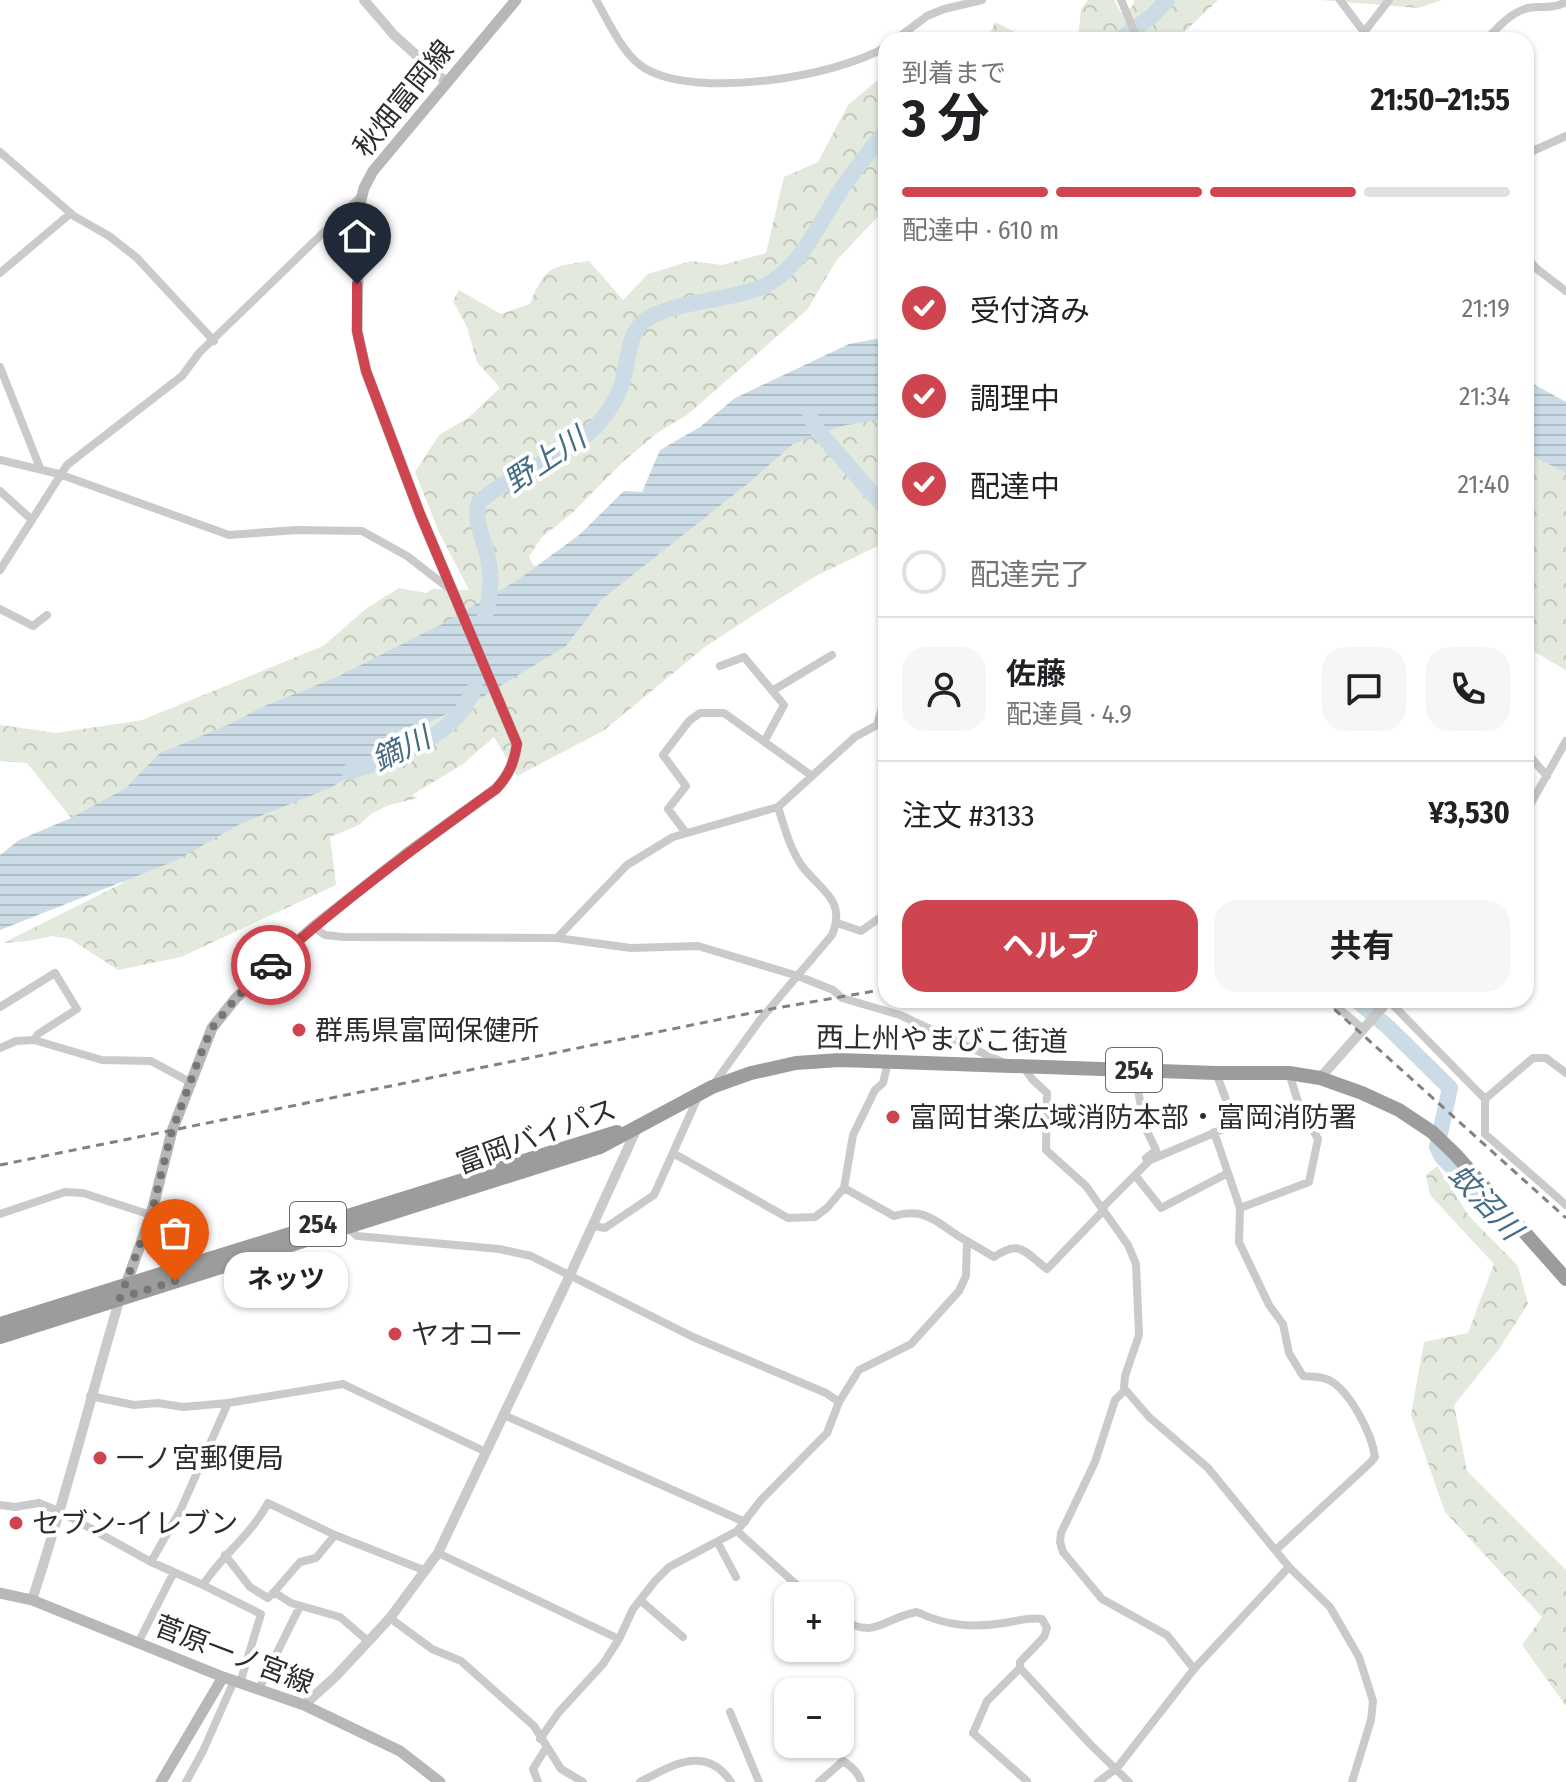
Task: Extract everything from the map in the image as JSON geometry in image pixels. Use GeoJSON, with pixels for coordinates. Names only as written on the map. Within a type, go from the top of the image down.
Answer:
{"type":"FeatureCollection","features":[{"type":"Feature","properties":{"kind":"highway","name":"西上州やまびこ街道"},"geometry":{"type":"LineString","coordinates":[[637,1128],[705,1091],[751,1073],[796,1063],[840,1060],[1016,1065],[1289,1073],[1320,1078],[1399,1110],[1432,1132],[1566,1279]]}},
{"type":"Feature","properties":{"kind":"highway","name":"富岡バイパス"},"geometry":{"type":"LineString","coordinates":[[0,1324],[347,1227],[600,1147],[637,1128]]}},
{"type":"Feature","properties":{"kind":"highway","name":"富岡バイパス"},"geometry":{"type":"LineString","coordinates":[[0,1337],[123,1291],[596,1137],[637,1128]]}},
{"type":"Feature","properties":{"kind":"main road","name":"秋畑富岡線"},"geometry":{"type":"LineString","coordinates":[[313,927],[407,853],[496,789],[514,763],[517,744],[420,514],[359,349],[356,310],[359,208],[373,171],[516,0]]}},
{"type":"Feature","properties":{"kind":"main road"},"geometry":{"type":"LineString","coordinates":[[123,1291],[151,1215],[172,1131],[212,1028],[236,998],[313,927]]}},
{"type":"Feature","properties":{"kind":"main road","name":"菅原一ノ宮線"},"geometry":{"type":"LineString","coordinates":[[0,1593],[32,1600],[232,1680],[304,1705],[400,1751],[440,1782]]}},
{"type":"Feature","properties":{"kind":"main road"},"geometry":{"type":"LineString","coordinates":[[161,1782],[232,1680]]}},
{"type":"Feature","properties":{"kind":"street"},"geometry":{"type":"LineString","coordinates":[[364,0],[394,35],[446,82]]}},
{"type":"Feature","properties":{"kind":"street"},"geometry":{"type":"LineString","coordinates":[[596,0],[635,62],[674,80],[702,84],[763,80],[826,71],[878,52]]}},
{"type":"Feature","properties":{"kind":"street"},"geometry":{"type":"LineString","coordinates":[[906,32],[927,16],[982,0]]}},
{"type":"Feature","properties":{"kind":"street"},"geometry":{"type":"LineString","coordinates":[[1121,0],[1134,32]]}},
{"type":"Feature","properties":{"kind":"street"},"geometry":{"type":"LineString","coordinates":[[1340,0],[1358,32]]}},
{"type":"Feature","properties":{"kind":"street"},"geometry":{"type":"LineString","coordinates":[[1365,32],[1389,0]]}},
{"type":"Feature","properties":{"kind":"street"},"geometry":{"type":"LineString","coordinates":[[1519,0],[1528,8]]}},
{"type":"Feature","properties":{"kind":"street"},"geometry":{"type":"LineString","coordinates":[[1494,32],[1505,20],[1528,8],[1548,9],[1566,2]]}},
{"type":"Feature","properties":{"kind":"street"},"geometry":{"type":"LineString","coordinates":[[1534,150],[1566,136]]}},
{"type":"Feature","properties":{"kind":"street"},"geometry":{"type":"LineString","coordinates":[[0,152],[71,213],[109,236],[137,258],[214,341]]}},
{"type":"Feature","properties":{"kind":"street"},"geometry":{"type":"LineString","coordinates":[[0,570],[59,474],[182,376],[199,353],[362,196]]}},
{"type":"Feature","properties":{"kind":"street"},"geometry":{"type":"LineString","coordinates":[[0,273],[71,213]]}},
{"type":"Feature","properties":{"kind":"street"},"geometry":{"type":"LineString","coordinates":[[1534,266],[1566,291]]}},
{"type":"Feature","properties":{"kind":"street"},"geometry":{"type":"LineString","coordinates":[[0,367],[40,468]]}},
{"type":"Feature","properties":{"kind":"street"},"geometry":{"type":"LineString","coordinates":[[0,460],[59,474],[229,535],[296,530],[362,531],[407,556],[452,591]]}},
{"type":"Feature","properties":{"kind":"street"},"geometry":{"type":"LineString","coordinates":[[0,491],[32,520]]}},
{"type":"Feature","properties":{"kind":"street"},"geometry":{"type":"LineString","coordinates":[[0,609],[33,626],[47,615]]}},
{"type":"Feature","properties":{"kind":"street"},"geometry":{"type":"LineString","coordinates":[[772,691],[832,655]]}},
{"type":"Feature","properties":{"kind":"street"},"geometry":{"type":"LineString","coordinates":[[720,666],[744,657],[784,705],[765,740]]}},
{"type":"Feature","properties":{"kind":"street"},"geometry":{"type":"LineString","coordinates":[[686,833],[668,809],[686,786],[663,755],[689,721],[700,713],[724,713],[812,776]]}},
{"type":"Feature","properties":{"kind":"street"},"geometry":{"type":"LineString","coordinates":[[557,938],[627,865],[673,837],[778,807],[855,737],[878,727]]}},
{"type":"Feature","properties":{"kind":"street"},"geometry":{"type":"LineString","coordinates":[[1534,798],[1566,741]]}},
{"type":"Feature","properties":{"kind":"street"},"geometry":{"type":"LineString","coordinates":[[1534,761],[1547,776]]}},
{"type":"Feature","properties":{"kind":"street"},"geometry":{"type":"LineString","coordinates":[[593,1226],[605,1228],[654,1195],[705,1091],[832,935],[837,923],[834,902],[801,864],[778,807]]}},
{"type":"Feature","properties":{"kind":"street"},"geometry":{"type":"LineString","coordinates":[[837,923],[861,931],[878,919]]}},
{"type":"Feature","properties":{"kind":"street"},"geometry":{"type":"LineString","coordinates":[[313,927],[325,935],[344,937],[557,938],[631,948],[698,946],[798,976],[833,990],[842,998],[878,1008]]}},
{"type":"Feature","properties":{"kind":"street"},"geometry":{"type":"LineString","coordinates":[[0,1007],[55,973],[77,1009],[38,1034],[34,1040]]}},
{"type":"Feature","properties":{"kind":"street"},"geometry":{"type":"LineString","coordinates":[[879,1008],[1016,1065],[1047,1093],[1046,1150],[1086,1186],[1128,1245],[1136,1264],[1139,1335],[1125,1376],[1125,1390],[1149,1417],[1208,1468],[1289,1567],[1330,1607],[1359,1657],[1373,1701],[1371,1720],[1352,1782]]}},
{"type":"Feature","properties":{"kind":"street"},"geometry":{"type":"LineString","coordinates":[[1338,1008],[1362,1028]]}},
{"type":"Feature","properties":{"kind":"street"},"geometry":{"type":"LineString","coordinates":[[1320,1078],[1380,1010],[1378,1008]]}},
{"type":"Feature","properties":{"kind":"street"},"geometry":{"type":"LineString","coordinates":[[1397,1008],[1485,1099],[1485,1134],[1566,1205]]}},
{"type":"Feature","properties":{"kind":"street"},"geometry":{"type":"LineString","coordinates":[[0,1048],[16,1041],[34,1040],[102,1060],[151,1061],[190,1082]]}},
{"type":"Feature","properties":{"kind":"street"},"geometry":{"type":"LineString","coordinates":[[1485,1099],[1533,1058],[1546,1058],[1566,1073]]}},
{"type":"Feature","properties":{"kind":"street"},"geometry":{"type":"LineString","coordinates":[[673,1153],[788,1218],[815,1217],[844,1188],[853,1135],[875,1090],[883,1083],[888,1062]]}},
{"type":"Feature","properties":{"kind":"street"},"geometry":{"type":"LineString","coordinates":[[1134,1070],[1145,1127],[1156,1150],[1146,1158],[1148,1163]]}},
{"type":"Feature","properties":{"kind":"street"},"geometry":{"type":"LineString","coordinates":[[844,1188],[894,1216],[909,1211],[925,1214],[994,1257],[1010,1247],[1018,1247],[1047,1269],[1148,1163],[1221,1130],[1233,1118],[1216,1073]]}},
{"type":"Feature","properties":{"kind":"street"},"geometry":{"type":"LineString","coordinates":[[1240,1208],[1309,1182],[1318,1139],[1298,1102],[1289,1073]]}},
{"type":"Feature","properties":{"kind":"street"},"geometry":{"type":"LineString","coordinates":[[304,1705],[390,1618],[438,1553],[637,1128]]}},
{"type":"Feature","properties":{"kind":"street"},"geometry":{"type":"LineString","coordinates":[[1214,1132],[1240,1208],[1239,1242],[1269,1305],[1283,1324],[1289,1353],[1297,1370],[1303,1376],[1325,1378],[1334,1384],[1362,1420],[1374,1449],[1375,1457],[1371,1462],[1277,1549]]}},
{"type":"Feature","properties":{"kind":"street"},"geometry":{"type":"LineString","coordinates":[[1135,1175],[1161,1208],[1228,1173]]}},
{"type":"Feature","properties":{"kind":"street"},"geometry":{"type":"LineString","coordinates":[[0,1214],[65,1192],[83,1193],[151,1215]]}},
{"type":"Feature","properties":{"kind":"street"},"geometry":{"type":"LineString","coordinates":[[347,1227],[357,1236],[499,1249],[531,1256],[693,1337],[826,1393],[839,1402]]}},
{"type":"Feature","properties":{"kind":"street"},"geometry":{"type":"LineString","coordinates":[[538,1782],[533,1769],[559,1712],[603,1664],[640,1600],[669,1567],[737,1531],[761,1500],[827,1433],[839,1402],[859,1370],[911,1344],[959,1291],[966,1276],[967,1241]]}},
{"type":"Feature","properties":{"kind":"street"},"geometry":{"type":"LineString","coordinates":[[32,1600],[61,1512],[90,1396],[123,1291]]}},
{"type":"Feature","properties":{"kind":"street"},"geometry":{"type":"LineString","coordinates":[[90,1396],[134,1405],[158,1403],[183,1407],[228,1403],[343,1384],[486,1452]]}},
{"type":"Feature","properties":{"kind":"street"},"geometry":{"type":"LineString","coordinates":[[1125,1390],[1115,1400],[1095,1462],[1061,1533],[1060,1542],[1063,1552],[1102,1599],[1167,1635],[1194,1669]]}},
{"type":"Feature","properties":{"kind":"street"},"geometry":{"type":"LineString","coordinates":[[151,1562],[180,1511],[228,1403]]}},
{"type":"Feature","properties":{"kind":"street"},"geometry":{"type":"LineString","coordinates":[[504,1415],[745,1522]]}},
{"type":"Feature","properties":{"kind":"street"},"geometry":{"type":"LineString","coordinates":[[0,1505],[15,1507],[39,1503],[61,1512],[151,1562],[261,1614]]}},
{"type":"Feature","properties":{"kind":"street"},"geometry":{"type":"LineString","coordinates":[[203,1585],[216,1564],[258,1522],[268,1503],[335,1535],[426,1571]]}},
{"type":"Feature","properties":{"kind":"street"},"geometry":{"type":"LineString","coordinates":[[737,1531],[793,1582]]}},
{"type":"Feature","properties":{"kind":"street"},"geometry":{"type":"LineString","coordinates":[[186,1782],[203,1751],[271,1595],[300,1562],[316,1558],[335,1535]]}},
{"type":"Feature","properties":{"kind":"street"},"geometry":{"type":"LineString","coordinates":[[718,1543],[736,1577]]}},
{"type":"Feature","properties":{"kind":"street"},"geometry":{"type":"LineString","coordinates":[[438,1553],[619,1639]]}},
{"type":"Feature","properties":{"kind":"street"},"geometry":{"type":"LineString","coordinates":[[225,1555],[250,1587],[340,1617],[368,1641]]}},
{"type":"Feature","properties":{"kind":"street"},"geometry":{"type":"LineString","coordinates":[[1098,1782],[1117,1768],[1194,1669],[1289,1567]]}},
{"type":"Feature","properties":{"kind":"street"},"geometry":{"type":"LineString","coordinates":[[138,1643],[174,1572]]}},
{"type":"Feature","properties":{"kind":"street"},"geometry":{"type":"LineString","coordinates":[[640,1600],[683,1637]]}},
{"type":"Feature","properties":{"kind":"street"},"geometry":{"type":"LineString","coordinates":[[259,1689],[300,1606]]}},
{"type":"Feature","properties":{"kind":"street"},"geometry":{"type":"LineString","coordinates":[[854,1628],[870,1629],[917,1612],[943,1624],[963,1626],[1040,1618],[1046,1624],[1046,1633],[1020,1662],[1020,1668],[1129,1782]]}},
{"type":"Feature","properties":{"kind":"street"},"geometry":{"type":"LineString","coordinates":[[390,1618],[432,1649],[461,1661],[518,1709],[534,1726],[561,1769],[583,1782]]}},
{"type":"Feature","properties":{"kind":"street"},"geometry":{"type":"LineString","coordinates":[[1020,1668],[987,1701],[973,1733],[1027,1781]]}},
{"type":"Feature","properties":{"kind":"street"},"geometry":{"type":"LineString","coordinates":[[730,1712],[757,1781]]}},
{"type":"Feature","properties":{"kind":"street"},"geometry":{"type":"LineString","coordinates":[[640,1782],[702,1759],[712,1761],[731,1782]]}},
{"type":"Feature","properties":{"kind":"street"},"geometry":{"type":"LineString","coordinates":[[819,1782],[843,1761],[860,1776],[861,1782]]}},
{"type":"Feature","properties":{"kind":"green space"},"geometry":{"type":"Polygon","coordinates":[[[1088,0],[1114,0],[1121,13],[1132,7],[1134,0],[1218,0],[1184,32],[1079,32],[1081,9],[1088,0]]]}},
{"type":"Feature","properties":{"kind":"green space"},"geometry":{"type":"Polygon","coordinates":[[[1321,0],[1442,0],[1418,8],[1321,0]]]}},
{"type":"Feature","properties":{"kind":"green space"},"geometry":{"type":"Polygon","coordinates":[[[995,22],[1015,32],[991,32],[995,22]]]}},
{"type":"Feature","properties":{"kind":"green space"},"geometry":{"type":"Polygon","coordinates":[[[878,80],[878,216],[836,261],[807,310],[687,415],[657,433],[624,461],[572,513],[541,538],[529,557],[533,565],[540,567],[878,397],[878,546],[814,577],[749,618],[705,647],[603,731],[517,776],[494,737],[463,764],[412,795],[418,798],[389,805],[371,814],[359,825],[330,837],[336,885],[181,957],[118,970],[70,939],[52,936],[3,943],[123,883],[27,763],[0,761],[0,725],[57,733],[142,720],[323,646],[367,608],[399,588],[426,593],[433,589],[469,590],[439,532],[415,472],[439,435],[468,418],[500,388],[477,362],[467,327],[453,301],[459,290],[501,314],[530,304],[540,282],[550,270],[589,261],[623,300],[648,274],[691,261],[722,265],[766,253],[784,177],[818,162],[848,105],[878,80]]]}},
{"type":"Feature","properties":{"kind":"green space"},"geometry":{"type":"Polygon","coordinates":[[[1534,436],[1566,452],[1566,670],[1534,652],[1534,436]]]}},
{"type":"Feature","properties":{"kind":"green space"},"geometry":{"type":"Polygon","coordinates":[[[1437,1166],[1469,1216],[1518,1266],[1528,1304],[1499,1349],[1454,1405],[1467,1471],[1566,1570],[1566,1706],[1522,1645],[1542,1617],[1445,1512],[1411,1415],[1424,1342],[1468,1333],[1494,1264],[1430,1195],[1426,1175],[1437,1166]]]}},
{"type":"Feature","properties":{"kind":"shaded area"},"geometry":{"type":"Polygon","coordinates":[[[878,339],[878,419],[842,426],[793,444],[601,600],[566,646],[479,699],[433,720],[406,743],[330,788],[240,824],[175,861],[0,930],[0,855],[19,840],[71,818],[126,788],[160,753],[337,677],[442,624],[519,579],[579,535],[624,491],[642,492],[660,450],[700,427],[735,398],[849,344],[878,339]]]}},
{"type":"Feature","properties":{"kind":"shaded area"},"geometry":{"type":"Polygon","coordinates":[[[1534,384],[1566,402],[1566,473],[1534,456],[1534,384]]]}},
{"type":"Feature","properties":{"kind":"waterway","name":"野上川"},"geometry":{"type":"LineString","coordinates":[[1130,32],[1167,0]]}},
{"type":"Feature","properties":{"kind":"waterway","name":"野上川"},"geometry":{"type":"LineString","coordinates":[[485,615],[490,594],[490,572],[478,523],[479,502],[554,457],[597,425],[618,394],[634,335],[644,321],[669,309],[749,292],[776,279],[789,268],[878,141]]}},
{"type":"Feature","properties":{"kind":"waterway","name":"蚊沼川"},"geometry":{"type":"LineString","coordinates":[[810,417],[818,431],[878,500]]}},
{"type":"Feature","properties":{"kind":"waterway","name":"鏑川"},"geometry":{"type":"LineString","coordinates":[[349,772],[395,756],[440,732],[463,709],[475,688]]}},
{"type":"Feature","properties":{"kind":"waterway","name":"蚊沼川"},"geometry":{"type":"LineString","coordinates":[[1365,1008],[1450,1088],[1437,1147],[1442,1157],[1504,1219]]}},
{"type":"Feature","properties":{"kind":"railway"},"geometry":{"type":"LineString","coordinates":[[0,1165],[771,1009],[878,990]]}},
{"type":"Feature","properties":{"kind":"railway"},"geometry":{"type":"LineString","coordinates":[[1333,1008],[1566,1218]]}},
{"type":"Feature","properties":{"kind":"way so far"},"geometry":{"type":"LineString","coordinates":[[175,1281],[120,1298],[151,1215],[172,1131],[212,1028],[236,998],[271,965]]}},
{"type":"Feature","properties":{"kind":"place","name":"群馬県富岡保健所"},"geometry":{"type":"Point","coordinates":[299,1030]}},
{"type":"Feature","properties":{"kind":"place","name":"富岡甘楽広域消防本部・富岡消防署"},"geometry":{"type":"Point","coordinates":[893,1117]}},
{"type":"Feature","properties":{"kind":"place","name":"ネッツ"},"geometry":{"type":"Point","coordinates":[175,1281]}},
{"type":"Feature","properties":{"kind":"place","name":"ヤオコー"},"geometry":{"type":"Point","coordinates":[395,1334]}},
{"type":"Feature","properties":{"kind":"place","name":"一ノ宮郵便局"},"geometry":{"type":"Point","coordinates":[100,1458]}},
{"type":"Feature","properties":{"kind":"place","name":"セブン-イレブン"},"geometry":{"type":"Point","coordinates":[16,1523]}},
{"type":"Feature","properties":{"kind":"route"},"geometry":{"type":"LineString","coordinates":[[271,965],[313,927],[407,853],[496,789],[514,763],[517,744],[420,514],[366,371],[357,331],[357,284]]}}]}
